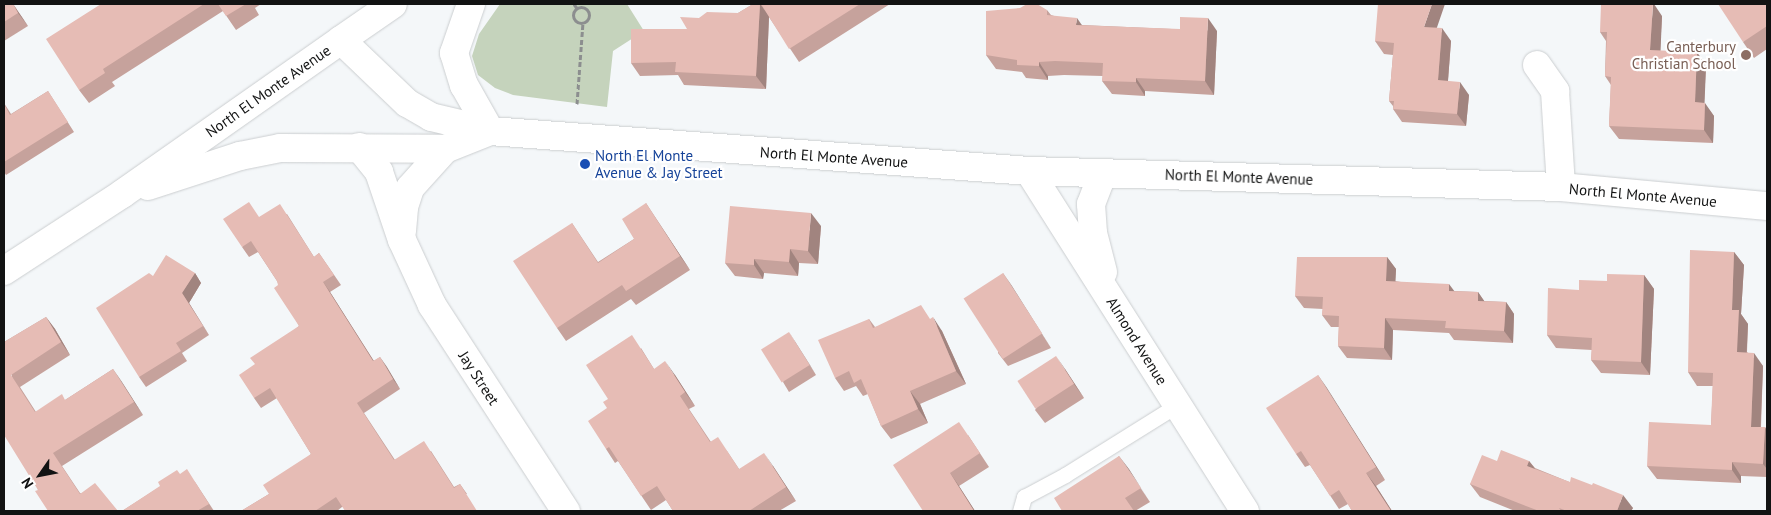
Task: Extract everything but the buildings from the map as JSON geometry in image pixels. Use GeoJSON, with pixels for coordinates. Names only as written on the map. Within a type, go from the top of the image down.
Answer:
{"type":"FeatureCollection","features":[{"type":"Feature","properties":{"kind":"main road"},"geometry":{"type":"LineString","coordinates":[[341,40],[392,4]]}},
{"type":"Feature","properties":{"kind":"main road"},"geometry":{"type":"LineString","coordinates":[[122,194],[240,156],[280,148],[359,146],[445,149],[490,131],[464,84],[454,53],[471,4]]}},
{"type":"Feature","properties":{"kind":"main road","name":"North El Monte Avenue"},"geometry":{"type":"LineString","coordinates":[[6,266],[122,194],[341,40],[407,103],[431,117],[490,131],[1029,171],[1561,188],[1767,206]]}},
{"type":"Feature","properties":{"kind":"main road"},"geometry":{"type":"LineString","coordinates":[[1537,66],[1555,91],[1561,188]]}},
{"type":"Feature","properties":{"kind":"main road","name":"Jay Street"},"geometry":{"type":"LineString","coordinates":[[359,146],[379,172],[402,240],[432,305],[566,511]]}},
{"type":"Feature","properties":{"kind":"main road","name":"Jay Street"},"geometry":{"type":"LineString","coordinates":[[402,240],[404,207],[410,188],[445,149]]}},
{"type":"Feature","properties":{"kind":"main road","name":"Almond Avenue"},"geometry":{"type":"LineString","coordinates":[[1029,171],[1245,511]]}},
{"type":"Feature","properties":{"kind":"main road"},"geometry":{"type":"LineString","coordinates":[[1103,173],[1091,204],[1091,217],[1111,299]]}},
{"type":"Feature","properties":{"kind":"lane"},"geometry":{"type":"LineString","coordinates":[[1020,511],[1024,497],[1065,476],[1177,405]]}},
{"type":"Feature","properties":{"kind":"path"},"geometry":{"type":"LineString","coordinates":[[574,4],[577,8],[588,12],[583,22],[576,104]]}},
{"type":"Feature","properties":{"kind":"path"},"geometry":{"type":"LineString","coordinates":[[577,8],[574,19],[583,22]]}},
{"type":"Feature","properties":{"kind":"green space"},"geometry":{"type":"Polygon","coordinates":[[[500,4],[627,4],[644,31],[613,51],[607,107],[513,95],[495,88],[478,75],[472,56],[479,34],[500,4]]]}},
{"type":"Feature","properties":{"kind":"place","name":"Canterbury Christian School"},"geometry":{"type":"Point","coordinates":[1746,55]}},
{"type":"Feature","properties":{"kind":"place","name":"North El Monte Avenue & Jay Street"},"geometry":{"type":"Point","coordinates":[585,164]}}]}
